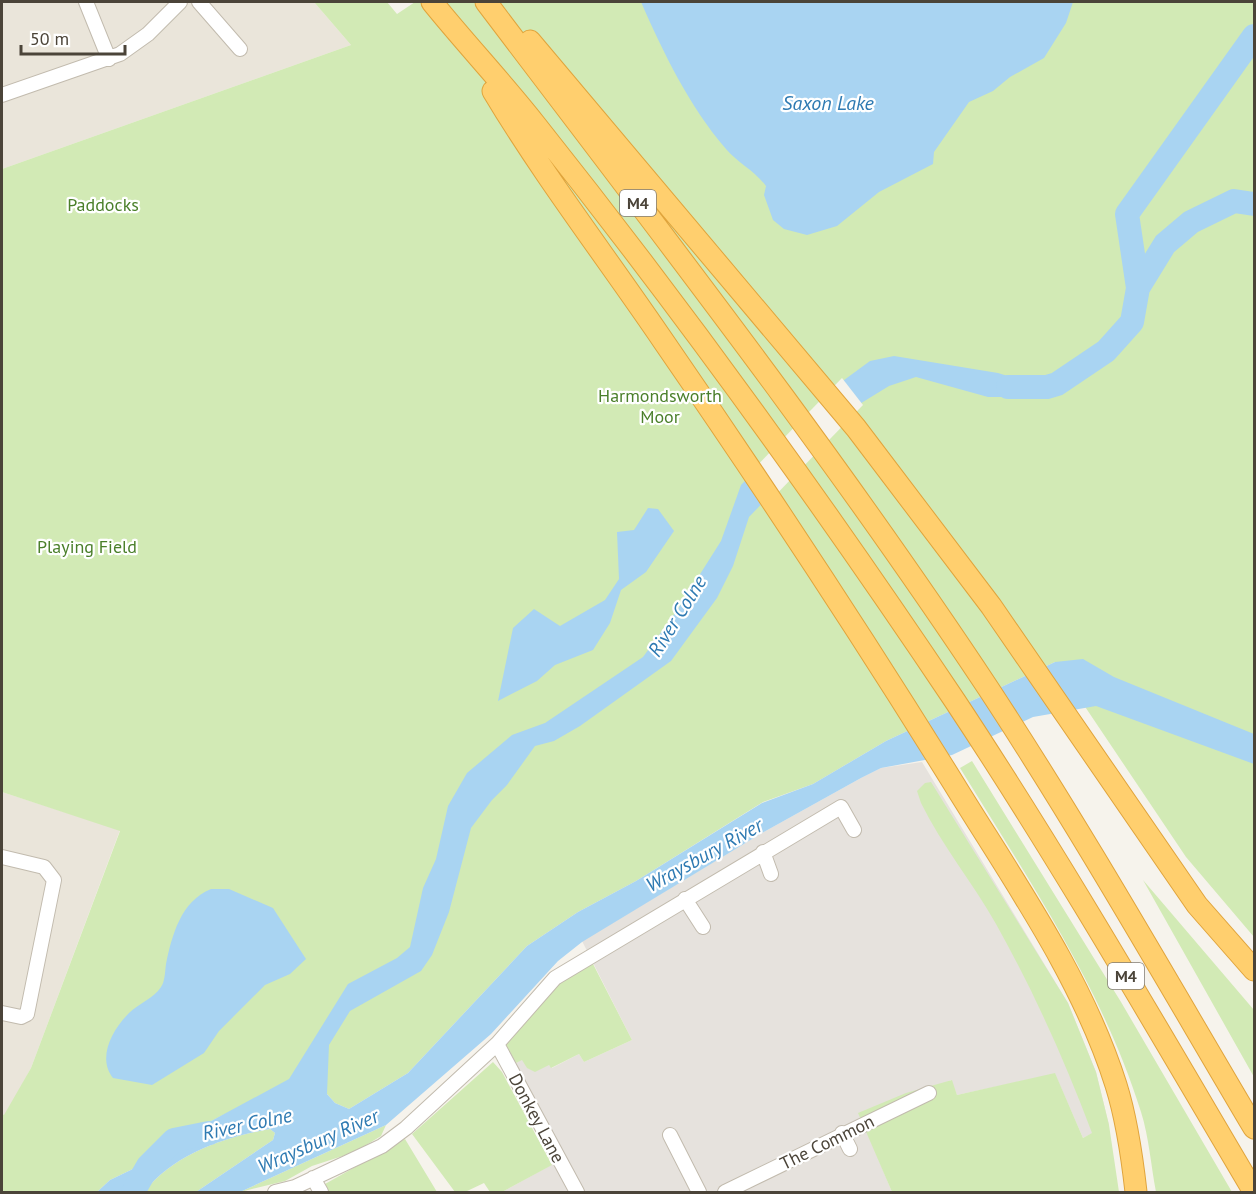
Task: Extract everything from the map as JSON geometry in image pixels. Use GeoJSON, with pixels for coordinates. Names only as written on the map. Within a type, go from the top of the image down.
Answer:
{"type":"FeatureCollection","features":[{"type":"Feature","properties":{"kind":"highway","name":"M4"},"geometry":{"type":"LineString","coordinates":[[432,2],[534,123],[800,477],[994,761],[1131,984],[1254,1192]]}},
{"type":"Feature","properties":{"kind":"highway","name":"M4"},"geometry":{"type":"LineString","coordinates":[[486,2],[791,405],[987,688],[1129,915],[1254,1128]]}},
{"type":"Feature","properties":{"kind":"highway"},"geometry":{"type":"LineString","coordinates":[[492,2],[546,57],[856,428],[1035,669],[1190,896],[1254,970]]}},
{"type":"Feature","properties":{"kind":"highway"},"geometry":{"type":"LineString","coordinates":[[464,42],[530,153],[604,254],[775,506],[912,717],[1054,950],[1090,1019],[1113,1077],[1125,1120],[1136,1192]]}},
{"type":"Feature","properties":{"kind":"street"},"geometry":{"type":"LineString","coordinates":[[86,2],[109,59]]}},
{"type":"Feature","properties":{"kind":"street"},"geometry":{"type":"LineString","coordinates":[[2,95],[109,59],[148,34],[180,2]]}},
{"type":"Feature","properties":{"kind":"street"},"geometry":{"type":"LineString","coordinates":[[199,2],[240,49]]}},
{"type":"Feature","properties":{"kind":"street"},"geometry":{"type":"LineString","coordinates":[[275,1192],[313,1178],[382,1146],[406,1128],[497,1044],[555,978],[841,807],[854,830]]}},
{"type":"Feature","properties":{"kind":"street"},"geometry":{"type":"LineString","coordinates":[[763,852],[771,874]]}},
{"type":"Feature","properties":{"kind":"street"},"geometry":{"type":"LineString","coordinates":[[2,857],[44,867],[54,880],[27,1014],[21,1017],[2,1013]]}},
{"type":"Feature","properties":{"kind":"street"},"geometry":{"type":"LineString","coordinates":[[685,899],[703,927]]}},
{"type":"Feature","properties":{"kind":"street","name":"Donkey Lane"},"geometry":{"type":"LineString","coordinates":[[497,1044],[577,1192]]}},
{"type":"Feature","properties":{"kind":"street","name":"The Common"},"geometry":{"type":"LineString","coordinates":[[725,1192],[744,1188],[842,1133],[930,1093]]}},
{"type":"Feature","properties":{"kind":"street"},"geometry":{"type":"LineString","coordinates":[[842,1133],[850,1149]]}},
{"type":"Feature","properties":{"kind":"street"},"geometry":{"type":"LineString","coordinates":[[670,1135],[699,1192]]}},
{"type":"Feature","properties":{"kind":"street"},"geometry":{"type":"LineString","coordinates":[[313,1178],[321,1192]]}},
{"type":"Feature","properties":{"kind":"shaded area"},"geometry":{"type":"Polygon","coordinates":[[[2,2],[314,2],[351,45],[2,169],[2,2]]]}},
{"type":"Feature","properties":{"kind":"shaded area"},"geometry":{"type":"Polygon","coordinates":[[[922,762],[1068,1003],[1096,1072],[1109,1125],[1083,1138],[1055,1074],[957,1095],[951,1080],[865,1127],[892,1192],[502,1192],[562,1159],[511,1066],[522,1059],[549,1065],[552,1068],[579,1054],[584,1062],[632,1040],[582,941],[762,833],[861,778],[881,768],[922,762]]]}},
{"type":"Feature","properties":{"kind":"shaded area"},"geometry":{"type":"Polygon","coordinates":[[[2,792],[120,830],[31,1068],[5,1116],[2,1114],[2,792]]]}},
{"type":"Feature","properties":{"kind":"green space","name":"Harmondsworth Moor"},"geometry":{"type":"Polygon","coordinates":[[[314,2],[387,2],[397,14],[415,2],[1254,2],[1254,937],[1186,857],[1055,662],[886,741],[813,784],[763,802],[636,881],[578,912],[527,946],[408,1073],[349,1109],[335,1103],[327,1094],[223,1115],[174,1140],[148,1166],[137,1167],[110,1180],[97,1192],[2,1192],[2,1114],[4,1115],[31,1068],[120,831],[2,792],[2,169],[351,45],[314,2]]]}},
{"type":"Feature","properties":{"kind":"green space"},"geometry":{"type":"Polygon","coordinates":[[[972,761],[1121,1002],[1232,1192],[1156,1192],[1144,1122],[1125,1066],[1106,1021],[1085,977],[1037,893],[960,768],[972,761]]]}},
{"type":"Feature","properties":{"kind":"green space"},"geometry":{"type":"Polygon","coordinates":[[[931,782],[1068,1003],[1096,1072],[1109,1125],[1119,1192],[892,1192],[858,1113],[906,1093],[952,1080],[957,1095],[1055,1073],[1083,1138],[1092,1133],[1060,1053],[1023,975],[987,909],[938,834],[921,803],[917,791],[925,783],[931,782]]]}},
{"type":"Feature","properties":{"kind":"green space"},"geometry":{"type":"Polygon","coordinates":[[[1143,880],[1254,1010],[1254,1077],[1143,880]]]}},
{"type":"Feature","properties":{"kind":"green space"},"geometry":{"type":"Polygon","coordinates":[[[592,962],[632,1040],[584,1062],[579,1054],[551,1068],[549,1065],[535,1072],[527,1068],[522,1060],[516,1063],[506,1045],[559,983],[592,962]]]}},
{"type":"Feature","properties":{"kind":"green space"},"geometry":{"type":"Polygon","coordinates":[[[493,1062],[502,1072],[552,1165],[502,1192],[490,1192],[484,1183],[465,1192],[455,1192],[412,1134],[493,1062]]]}},
{"type":"Feature","properties":{"kind":"green space"},"geometry":{"type":"Polygon","coordinates":[[[386,1125],[381,1136],[355,1152],[312,1166],[285,1181],[240,1192],[386,1125]]]}},
{"type":"Feature","properties":{"kind":"green space"},"geometry":{"type":"Polygon","coordinates":[[[270,1129],[275,1133],[273,1140],[196,1192],[144,1192],[170,1167],[201,1149],[235,1137],[270,1129]]]}},
{"type":"Feature","properties":{"kind":"green space"},"geometry":{"type":"Polygon","coordinates":[[[405,1139],[437,1192],[329,1192],[325,1184],[405,1139]]]}},
{"type":"Feature","properties":{"kind":"water","name":"Saxon Lake"},"geometry":{"type":"Polygon","coordinates":[[[641,2],[1073,2],[1066,23],[1044,58],[1010,77],[993,91],[969,102],[934,152],[933,164],[879,192],[837,226],[807,235],[784,229],[773,220],[764,195],[766,186],[726,149],[700,115],[668,59],[641,2]]]}},
{"type":"Feature","properties":{"kind":"water","name":"Wraysbury River"},"geometry":{"type":"Polygon","coordinates":[[[894,356],[998,373],[1039,386],[1023,397],[988,397],[916,377],[889,386],[858,405],[749,517],[733,566],[717,598],[671,661],[580,726],[554,741],[535,746],[507,785],[492,800],[471,828],[449,912],[432,955],[421,971],[350,1011],[329,1045],[327,1094],[335,1103],[349,1109],[408,1073],[527,946],[578,912],[636,881],[762,803],[813,784],[886,741],[1055,662],[1083,659],[1114,677],[1254,734],[1254,764],[1096,706],[1033,717],[952,755],[881,768],[762,833],[582,942],[558,961],[491,1034],[386,1125],[240,1192],[196,1192],[273,1140],[275,1133],[270,1129],[218,1142],[185,1157],[170,1167],[144,1192],[97,1192],[110,1180],[137,1167],[149,1166],[176,1140],[289,1079],[348,984],[397,958],[410,947],[423,888],[436,859],[448,806],[467,773],[512,735],[545,723],[643,657],[678,609],[721,541],[741,485],[840,383],[870,361],[894,356]]]}},
{"type":"Feature","properties":{"kind":"water"},"geometry":{"type":"Polygon","coordinates":[[[648,508],[658,509],[674,531],[646,572],[621,590],[610,623],[593,650],[555,665],[537,681],[498,701],[513,628],[534,609],[560,626],[605,600],[619,579],[617,532],[634,530],[648,508]]]}},
{"type":"Feature","properties":{"kind":"water"},"geometry":{"type":"Polygon","coordinates":[[[211,889],[229,889],[273,908],[306,959],[290,974],[265,985],[219,1031],[204,1053],[152,1085],[113,1078],[106,1062],[112,1036],[129,1013],[161,987],[171,942],[185,910],[201,894],[211,889]]]}},
{"type":"Feature","properties":{"kind":"pier"},"geometry":{"type":"Polygon","coordinates":[[[842,378],[863,405],[763,508],[744,479],[842,378]]]}},
{"type":"Feature","properties":{"kind":"waterway"},"geometry":{"type":"LineString","coordinates":[[1138,288],[1127,214],[1254,36]]}},
{"type":"Feature","properties":{"kind":"waterway","name":"River Colne"},"geometry":{"type":"LineString","coordinates":[[1008,387],[1047,387],[1057,384],[1106,351],[1132,322],[1138,288],[1165,244],[1191,222],[1234,201],[1254,204]]}},
{"type":"Feature","properties":{"kind":"waterway","name":"River Colne"},"geometry":{"type":"LineString","coordinates":[[133,1192],[148,1166],[174,1140],[209,1133]]}},
{"type":"Feature","properties":{"kind":"park label","name":"Paddocks"},"geometry":{"type":"Point","coordinates":[103,204]}},
{"type":"Feature","properties":{"kind":"park label","name":"Playing Field"},"geometry":{"type":"Point","coordinates":[87,546]}}]}
